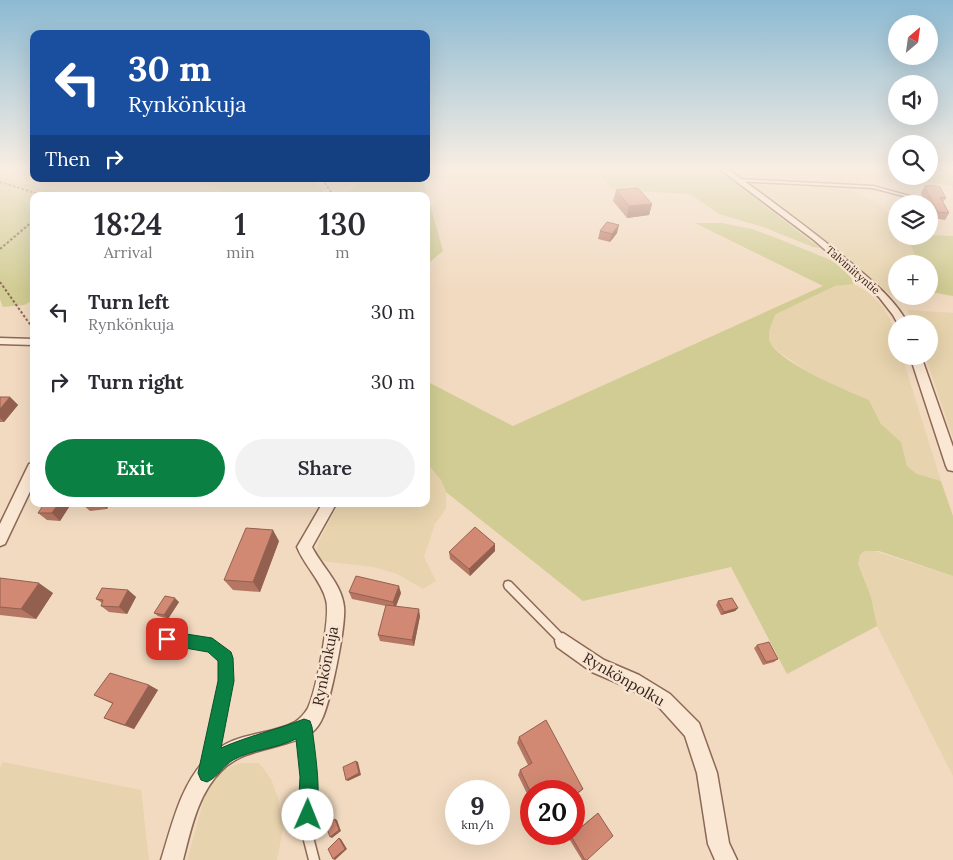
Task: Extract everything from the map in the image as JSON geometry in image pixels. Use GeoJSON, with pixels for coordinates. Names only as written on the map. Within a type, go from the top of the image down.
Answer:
{"type":"FeatureCollection","features":[{"type":"Feature","properties":{"kind":"street","name":"Talviniityntie"},"geometry":{"type":"LineString","coordinates":[[779,210],[817,238],[882,295],[898,315]]}},
{"type":"Feature","properties":{"kind":"street"},"geometry":{"type":"LineString","coordinates":[[0,341],[30,342]]}},
{"type":"Feature","properties":{"kind":"street"},"geometry":{"type":"LineString","coordinates":[[918,365],[953,466]]}},
{"type":"Feature","properties":{"kind":"street"},"geometry":{"type":"LineString","coordinates":[[0,539],[30,476]]}},
{"type":"Feature","properties":{"kind":"street","name":"Rynkönkuja"},"geometry":{"type":"LineString","coordinates":[[304,727],[316,713],[336,608],[325,578],[307,556],[304,547],[327,507]]}},
{"type":"Feature","properties":{"kind":"street","name":"Rynkönpolku"},"geometry":{"type":"LineString","coordinates":[[563,641],[598,666],[633,681],[664,700],[692,730],[707,773],[719,844],[726,860]]}},
{"type":"Feature","properties":{"kind":"street"},"geometry":{"type":"LineString","coordinates":[[172,860],[192,795],[207,773],[226,754],[256,742],[284,736],[304,727]]}},
{"type":"Feature","properties":{"kind":"lane"},"geometry":{"type":"LineString","coordinates":[[508,585],[563,641]]}},
{"type":"Feature","properties":{"kind":"lane"},"geometry":{"type":"LineString","coordinates":[[167,639],[212,645],[226,658],[226,681],[207,773]]}},
{"type":"Feature","properties":{"kind":"lane"},"geometry":{"type":"LineString","coordinates":[[304,727],[308,777],[307,833],[314,860]]}},
{"type":"Feature","properties":{"kind":"path"},"geometry":{"type":"LineString","coordinates":[[0,249],[30,223]]}},
{"type":"Feature","properties":{"kind":"path"},"geometry":{"type":"LineString","coordinates":[[0,282],[30,324]]}},
{"type":"Feature","properties":{"kind":"shaded area"},"geometry":{"type":"Polygon","coordinates":[[[0,210],[30,210],[30,302],[24,305],[3,307],[0,299],[0,210]]]}},
{"type":"Feature","properties":{"kind":"shaded area"},"geometry":{"type":"Polygon","coordinates":[[[430,210],[432,210],[443,251],[430,262],[430,210]]]}},
{"type":"Feature","properties":{"kind":"shaded area"},"geometry":{"type":"Polygon","coordinates":[[[713,210],[770,210],[820,248],[763,227],[719,214],[713,210]]]}},
{"type":"Feature","properties":{"kind":"shaded area"},"geometry":{"type":"Polygon","coordinates":[[[783,210],[885,210],[888,213],[888,245],[911,245],[916,255],[888,255],[888,292],[814,232],[783,210]]]}},
{"type":"Feature","properties":{"kind":"shaded area"},"geometry":{"type":"Polygon","coordinates":[[[695,223],[722,223],[752,229],[833,261],[848,272],[854,284],[835,286],[776,314],[769,333],[771,344],[788,360],[801,368],[869,400],[881,424],[901,442],[907,466],[917,474],[941,481],[953,516],[953,576],[879,551],[864,551],[860,555],[858,564],[871,597],[877,626],[787,674],[731,567],[583,601],[446,492],[441,480],[430,467],[430,383],[513,426],[823,286],[695,223]]]}},
{"type":"Feature","properties":{"kind":"shaded area"},"geometry":{"type":"Polygon","coordinates":[[[938,235],[953,236],[953,296],[938,293],[938,255],[915,255],[911,245],[938,245],[938,235]]]}},
{"type":"Feature","properties":{"kind":"shaded area"},"geometry":{"type":"Polygon","coordinates":[[[854,284],[869,293],[882,306],[888,316],[888,365],[905,365],[941,481],[917,474],[907,466],[901,442],[881,424],[869,400],[849,393],[811,374],[779,352],[770,343],[771,323],[776,314],[835,286],[854,284]]]}},
{"type":"Feature","properties":{"kind":"shaded area"},"geometry":{"type":"Polygon","coordinates":[[[907,310],[953,313],[953,438],[928,365],[938,365],[938,315],[909,315],[907,310]]]}},
{"type":"Feature","properties":{"kind":"shaded area"},"geometry":{"type":"Polygon","coordinates":[[[430,467],[441,480],[446,492],[446,509],[435,524],[424,557],[436,581],[423,589],[397,574],[373,567],[329,562],[314,558],[319,541],[336,507],[430,507],[430,467]]]}},
{"type":"Feature","properties":{"kind":"shaded area"},"geometry":{"type":"Polygon","coordinates":[[[871,550],[953,576],[953,776],[877,626],[871,597],[858,564],[860,554],[871,550]]]}},
{"type":"Feature","properties":{"kind":"shaded area"},"geometry":{"type":"Polygon","coordinates":[[[3,762],[141,790],[149,860],[0,860],[0,768],[3,762]]]}},
{"type":"Feature","properties":{"kind":"shaded area"},"geometry":{"type":"Polygon","coordinates":[[[240,763],[259,763],[271,779],[278,798],[283,829],[277,860],[187,860],[206,792],[222,770],[240,763]]]}},
{"type":"Feature","properties":{"kind":"building"},"geometry":{"type":"Polygon","coordinates":[[[938,210],[947,210],[949,213],[938,212],[938,210]]]}},
{"type":"Feature","properties":{"kind":"building"},"geometry":{"type":"Polygon","coordinates":[[[607,222],[619,225],[612,234],[600,231],[607,222]]]}},
{"type":"Feature","properties":{"kind":"building"},"geometry":{"type":"Polygon","coordinates":[[[0,397],[10,397],[0,409],[0,397]]]}},
{"type":"Feature","properties":{"kind":"building"},"geometry":{"type":"Polygon","coordinates":[[[42,507],[56,507],[52,513],[38,513],[42,507]]]}},
{"type":"Feature","properties":{"kind":"building"},"geometry":{"type":"Polygon","coordinates":[[[475,527],[495,544],[469,569],[449,552],[475,527]]]}},
{"type":"Feature","properties":{"kind":"building"},"geometry":{"type":"Polygon","coordinates":[[[246,528],[273,530],[253,582],[224,580],[246,528]]]}},
{"type":"Feature","properties":{"kind":"building"},"geometry":{"type":"Polygon","coordinates":[[[356,576],[399,586],[393,602],[349,592],[356,576]]]}},
{"type":"Feature","properties":{"kind":"building"},"geometry":{"type":"Polygon","coordinates":[[[0,578],[39,583],[21,609],[0,607],[0,578]]]}},
{"type":"Feature","properties":{"kind":"building"},"geometry":{"type":"Polygon","coordinates":[[[102,588],[128,590],[119,607],[101,606],[103,600],[96,599],[102,588]]]}},
{"type":"Feature","properties":{"kind":"building"},"geometry":{"type":"Polygon","coordinates":[[[165,596],[175,598],[164,615],[154,613],[165,596]]]}},
{"type":"Feature","properties":{"kind":"building"},"geometry":{"type":"Polygon","coordinates":[[[732,598],[738,608],[724,612],[718,601],[732,598]]]}},
{"type":"Feature","properties":{"kind":"building"},"geometry":{"type":"Polygon","coordinates":[[[386,605],[419,609],[412,640],[378,635],[386,605]]]}},
{"type":"Feature","properties":{"kind":"building"},"geometry":{"type":"Polygon","coordinates":[[[769,642],[778,659],[766,662],[757,645],[769,642]]]}},
{"type":"Feature","properties":{"kind":"building"},"geometry":{"type":"Polygon","coordinates":[[[110,673],[149,685],[125,725],[104,718],[113,703],[94,695],[110,673]]]}},
{"type":"Feature","properties":{"kind":"building"},"geometry":{"type":"Polygon","coordinates":[[[546,720],[578,780],[525,780],[520,770],[532,763],[519,737],[546,720]]]}},
{"type":"Feature","properties":{"kind":"building"},"geometry":{"type":"Polygon","coordinates":[[[356,761],[359,773],[346,780],[343,767],[356,761]]]}},
{"type":"Feature","properties":{"kind":"building"},"geometry":{"type":"Polygon","coordinates":[[[598,813],[613,836],[587,860],[585,860],[576,845],[585,845],[585,824],[598,813]]]}},
{"type":"Feature","properties":{"kind":"building"},"geometry":{"type":"Polygon","coordinates":[[[335,819],[339,830],[330,837],[326,826],[335,819]]]}},
{"type":"Feature","properties":{"kind":"building"},"geometry":{"type":"Polygon","coordinates":[[[339,838],[345,849],[333,859],[328,849],[339,838]]]}},
{"type":"Feature","properties":{"kind":"route"},"geometry":{"type":"LineString","coordinates":[[167,639],[212,645],[226,658],[226,681],[207,773],[226,754],[256,742],[284,736],[304,727],[308,777],[308,815]]}}]}
